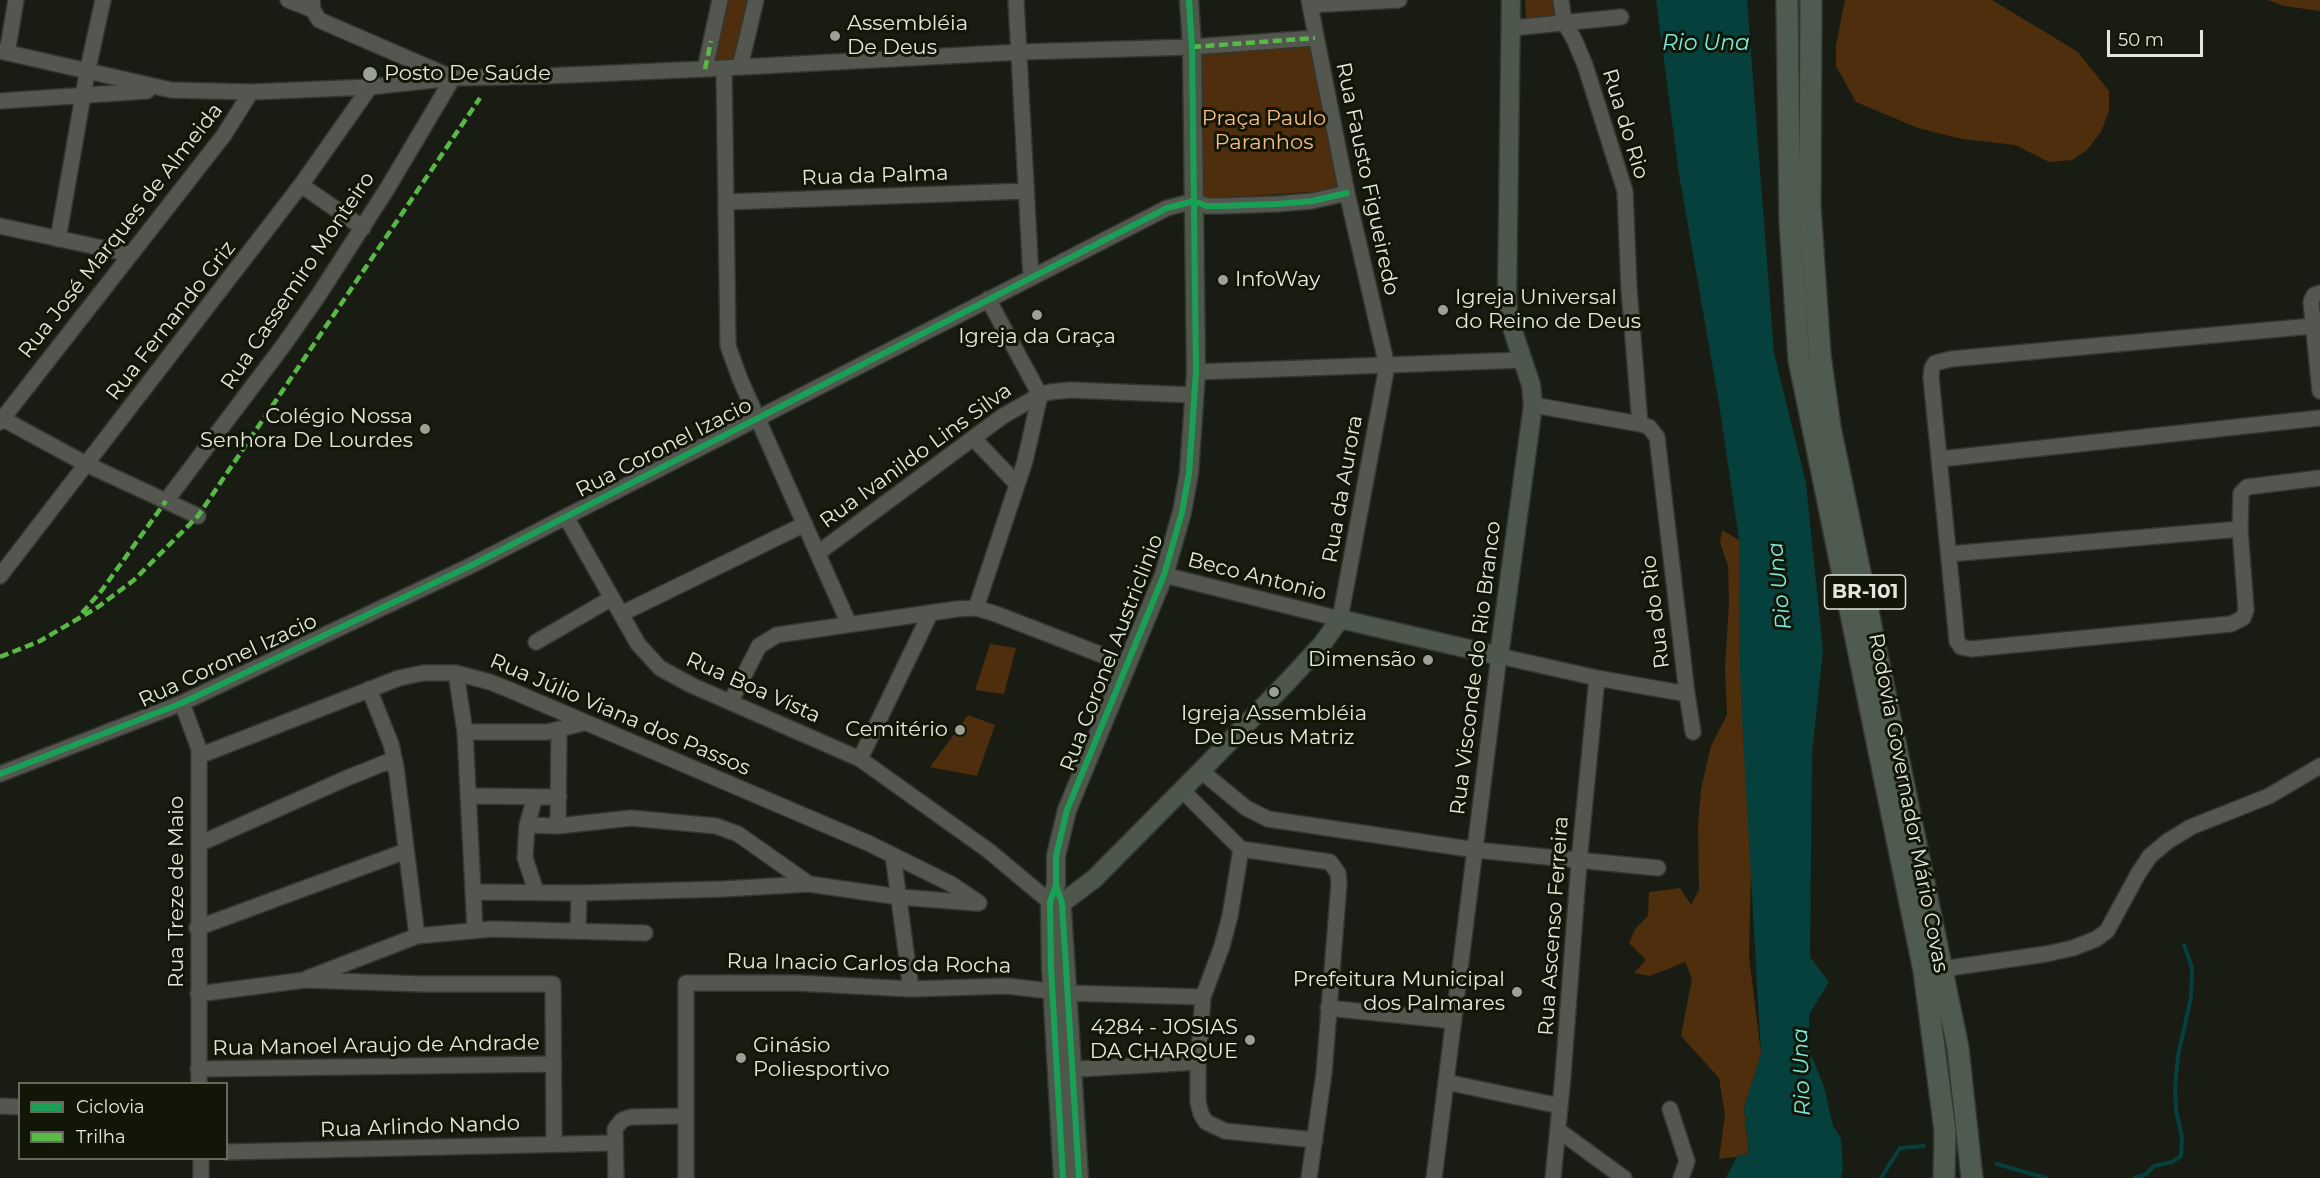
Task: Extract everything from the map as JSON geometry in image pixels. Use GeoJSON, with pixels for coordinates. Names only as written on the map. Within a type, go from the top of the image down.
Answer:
{"type":"FeatureCollection","features":[{"type":"Feature","properties":{"kind":"highway","name":"Rodovia Governador Mário Covas"},"geometry":{"type":"LineString","coordinates":[[1787,0],[1790,223],[1799,360],[1924,971],[1945,1131],[1944,1178]]}},
{"type":"Feature","properties":{"kind":"highway","name":"Rodovia Governador Mário Covas"},"geometry":{"type":"LineString","coordinates":[[1811,0],[1810,207],[1820,356],[1830,427],[1958,1048],[1972,1178]]}},
{"type":"Feature","properties":{"kind":"main road","name":"Rua Coronel Austriclinio"},"geometry":{"type":"LineString","coordinates":[[1071,1177],[1059,992],[1056,856],[1067,810],[1164,575],[1182,512],[1190,473],[1196,372],[1192,46],[1189,0]]}},
{"type":"Feature","properties":{"kind":"main road","name":"Rua Visconde do Rio Branco"},"geometry":{"type":"LineString","coordinates":[[1499,657],[1533,405],[1531,385],[1508,316],[1512,28],[1510,0]]}},
{"type":"Feature","properties":{"kind":"main road"},"geometry":{"type":"LineString","coordinates":[[1056,897],[1094,879],[1291,678],[1323,643],[1340,619],[1499,657]]}},
{"type":"Feature","properties":{"kind":"street"},"geometry":{"type":"LineString","coordinates":[[16,0],[4,52],[87,73],[171,90]]}},
{"type":"Feature","properties":{"kind":"street"},"geometry":{"type":"LineString","coordinates":[[58,239],[87,73],[103,0]]}},
{"type":"Feature","properties":{"kind":"street"},"geometry":{"type":"LineString","coordinates":[[288,0],[312,5],[319,20],[453,78]]}},
{"type":"Feature","properties":{"kind":"street"},"geometry":{"type":"LineString","coordinates":[[705,69],[720,0]]}},
{"type":"Feature","properties":{"kind":"street"},"geometry":{"type":"LineString","coordinates":[[741,66],[756,0]]}},
{"type":"Feature","properties":{"kind":"street"},"geometry":{"type":"LineString","coordinates":[[1016,0],[1031,278]]}},
{"type":"Feature","properties":{"kind":"street"},"geometry":{"type":"LineString","coordinates":[[1309,3],[1399,0]]}},
{"type":"Feature","properties":{"kind":"street"},"geometry":{"type":"LineString","coordinates":[[1561,0],[1564,22]]}},
{"type":"Feature","properties":{"kind":"street","name":"Rua Fausto Figueiredo"},"geometry":{"type":"LineString","coordinates":[[1309,3],[1347,193],[1387,366]]}},
{"type":"Feature","properties":{"kind":"street"},"geometry":{"type":"LineString","coordinates":[[1512,28],[1621,17]]}},
{"type":"Feature","properties":{"kind":"street","name":"Rua do Rio"},"geometry":{"type":"LineString","coordinates":[[1564,22],[1585,65],[1625,190],[1629,289],[1640,424],[1649,427],[1657,437],[1686,694],[1693,732]]}},
{"type":"Feature","properties":{"kind":"street"},"geometry":{"type":"LineString","coordinates":[[0,101],[171,90],[251,92],[370,87],[453,78],[705,69],[1315,38]]}},
{"type":"Feature","properties":{"kind":"street"},"geometry":{"type":"LineString","coordinates":[[724,68],[728,346],[740,379],[849,624]]}},
{"type":"Feature","properties":{"kind":"street","name":"Rua Cassemiro Monteiro"},"geometry":{"type":"LineString","coordinates":[[166,501],[283,346],[363,228],[453,78]]}},
{"type":"Feature","properties":{"kind":"street","name":"Rua Fernando Griz"},"geometry":{"type":"LineString","coordinates":[[0,576],[301,185],[370,87]]}},
{"type":"Feature","properties":{"kind":"street","name":"Rua José Marques de Almeida"},"geometry":{"type":"LineString","coordinates":[[1,421],[224,135],[251,92]]}},
{"type":"Feature","properties":{"kind":"street"},"geometry":{"type":"LineString","coordinates":[[301,185],[363,228]]}},
{"type":"Feature","properties":{"kind":"street","name":"Rua da Palma"},"geometry":{"type":"LineString","coordinates":[[726,202],[1026,191]]}},
{"type":"Feature","properties":{"kind":"street","name":"Rua Coronel Izacio"},"geometry":{"type":"LineString","coordinates":[[0,774],[182,703],[472,565],[1167,208],[1194,201],[1207,206],[1250,206],[1312,201],[1347,193]]}},
{"type":"Feature","properties":{"kind":"street"},"geometry":{"type":"LineString","coordinates":[[0,225],[130,255]]}},
{"type":"Feature","properties":{"kind":"street"},"geometry":{"type":"LineString","coordinates":[[2320,293],[2314,295],[2311,302],[2320,391]]}},
{"type":"Feature","properties":{"kind":"street"},"geometry":{"type":"LineString","coordinates":[[976,608],[1029,446],[1040,395],[988,299]]}},
{"type":"Feature","properties":{"kind":"street"},"geometry":{"type":"LineString","coordinates":[[2313,326],[1951,359],[1935,363],[1931,377],[1957,641],[1961,646],[1971,649],[2231,624],[2243,618],[2246,610],[2240,529],[2241,493],[2247,487],[2320,478]]}},
{"type":"Feature","properties":{"kind":"street"},"geometry":{"type":"LineString","coordinates":[[1196,372],[1523,360]]}},
{"type":"Feature","properties":{"kind":"street","name":"Rua da Aurora"},"geometry":{"type":"LineString","coordinates":[[1340,619],[1387,366]]}},
{"type":"Feature","properties":{"kind":"street"},"geometry":{"type":"LineString","coordinates":[[1040,395],[1070,390],[1194,395]]}},
{"type":"Feature","properties":{"kind":"street","name":"Rua Ivanildo Lins Silva"},"geometry":{"type":"LineString","coordinates":[[818,553],[1003,416],[1040,395]]}},
{"type":"Feature","properties":{"kind":"street"},"geometry":{"type":"LineString","coordinates":[[1533,405],[1640,424]]}},
{"type":"Feature","properties":{"kind":"street"},"geometry":{"type":"LineString","coordinates":[[1940,459],[2320,418]]}},
{"type":"Feature","properties":{"kind":"street"},"geometry":{"type":"LineString","coordinates":[[1,421],[86,464],[198,516]]}},
{"type":"Feature","properties":{"kind":"street"},"geometry":{"type":"LineString","coordinates":[[974,439],[1017,484]]}},
{"type":"Feature","properties":{"kind":"street","name":"Rua Boa Vista"},"geometry":{"type":"LineString","coordinates":[[566,517],[638,644],[650,659],[674,676],[860,759],[1056,897]]}},
{"type":"Feature","properties":{"kind":"street"},"geometry":{"type":"LineString","coordinates":[[621,614],[805,524]]}},
{"type":"Feature","properties":{"kind":"street"},"geometry":{"type":"LineString","coordinates":[[1949,554],[2240,529]]}},
{"type":"Feature","properties":{"kind":"street","name":"Beco Antonio"},"geometry":{"type":"LineString","coordinates":[[1164,575],[1340,619]]}},
{"type":"Feature","properties":{"kind":"street"},"geometry":{"type":"LineString","coordinates":[[536,642],[612,598]]}},
{"type":"Feature","properties":{"kind":"street"},"geometry":{"type":"LineString","coordinates":[[731,701],[759,646],[777,635],[976,608],[1035,628],[1128,665]]}},
{"type":"Feature","properties":{"kind":"street"},"geometry":{"type":"LineString","coordinates":[[860,759],[930,614]]}},
{"type":"Feature","properties":{"kind":"street"},"geometry":{"type":"LineString","coordinates":[[1499,657],[1686,694]]}},
{"type":"Feature","properties":{"kind":"street","name":"Rua Visconde do Rio Branco"},"geometry":{"type":"LineString","coordinates":[[1434,1178],[1499,657]]}},
{"type":"Feature","properties":{"kind":"street","name":"Rua Júlio Viana dos Passos"},"geometry":{"type":"LineString","coordinates":[[199,756],[407,676],[440,672],[456,673],[490,682],[868,843],[951,884],[979,903],[899,897]]}},
{"type":"Feature","properties":{"kind":"street"},"geometry":{"type":"LineString","coordinates":[[456,673],[465,732],[475,930]]}},
{"type":"Feature","properties":{"kind":"street","name":"Rua Ascenso Ferreira"},"geometry":{"type":"LineString","coordinates":[[1553,1178],[1578,862],[1597,678]]}},
{"type":"Feature","properties":{"kind":"street"},"geometry":{"type":"LineString","coordinates":[[369,689],[386,728],[396,766],[417,936]]}},
{"type":"Feature","properties":{"kind":"street","name":"Rua Treze de Maio"},"geometry":{"type":"LineString","coordinates":[[182,703],[196,740],[199,756],[198,1076]]}},
{"type":"Feature","properties":{"kind":"street"},"geometry":{"type":"LineString","coordinates":[[465,732],[528,733],[559,730],[584,723]]}},
{"type":"Feature","properties":{"kind":"street"},"geometry":{"type":"LineString","coordinates":[[558,826],[559,730]]}},
{"type":"Feature","properties":{"kind":"street"},"geometry":{"type":"LineString","coordinates":[[199,844],[387,762],[396,766]]}},
{"type":"Feature","properties":{"kind":"street"},"geometry":{"type":"LineString","coordinates":[[1942,969],[2046,954],[2073,948],[2096,939],[2107,931],[2150,856],[2168,841],[2191,827],[2269,796],[2320,766]]}},
{"type":"Feature","properties":{"kind":"street"},"geometry":{"type":"LineString","coordinates":[[1201,771],[1245,808],[1268,819],[1476,850],[1578,862],[1658,868]]}},
{"type":"Feature","properties":{"kind":"street"},"geometry":{"type":"LineString","coordinates":[[1182,790],[1241,849],[1330,862],[1338,873],[1324,1073],[1309,1178]]}},
{"type":"Feature","properties":{"kind":"street"},"geometry":{"type":"LineString","coordinates":[[469,796],[559,797]]}},
{"type":"Feature","properties":{"kind":"street"},"geometry":{"type":"LineString","coordinates":[[535,797],[527,825],[525,858],[536,891]]}},
{"type":"Feature","properties":{"kind":"street"},"geometry":{"type":"LineString","coordinates":[[527,825],[558,826],[631,818],[716,826],[738,834],[809,884]]}},
{"type":"Feature","properties":{"kind":"street"},"geometry":{"type":"LineString","coordinates":[[1241,849],[1227,926],[1203,997],[1198,1062],[1198,1102],[1201,1114],[1206,1122],[1225,1131],[1315,1140]]}},
{"type":"Feature","properties":{"kind":"street"},"geometry":{"type":"LineString","coordinates":[[197,928],[406,851]]}},
{"type":"Feature","properties":{"kind":"street"},"geometry":{"type":"LineString","coordinates":[[893,855],[911,989]]}},
{"type":"Feature","properties":{"kind":"street"},"geometry":{"type":"LineString","coordinates":[[474,892],[579,893],[809,884],[899,897]]}},
{"type":"Feature","properties":{"kind":"street"},"geometry":{"type":"LineString","coordinates":[[578,931],[579,893]]}},
{"type":"Feature","properties":{"kind":"street"},"geometry":{"type":"LineString","coordinates":[[305,980],[417,936],[475,930],[645,933]]}},
{"type":"Feature","properties":{"kind":"street"},"geometry":{"type":"LineString","coordinates":[[198,994],[305,980],[423,984],[553,984],[554,1144]]}},
{"type":"Feature","properties":{"kind":"street","name":"Rua Inacio Carlos da Rocha"},"geometry":{"type":"LineString","coordinates":[[686,1116],[686,983],[797,983],[911,989],[1007,986],[1059,992],[1203,997]]}},
{"type":"Feature","properties":{"kind":"street"},"geometry":{"type":"LineString","coordinates":[[1328,1008],[1454,1021]]}},
{"type":"Feature","properties":{"kind":"street"},"geometry":{"type":"LineString","coordinates":[[1064,1070],[1198,1062]]}},
{"type":"Feature","properties":{"kind":"street","name":"Rua Manoel Araujo de Andrade"},"geometry":{"type":"LineString","coordinates":[[198,1076],[554,1064]]}},
{"type":"Feature","properties":{"kind":"street"},"geometry":{"type":"LineString","coordinates":[[1446,1082],[1560,1106]]}},
{"type":"Feature","properties":{"kind":"street"},"geometry":{"type":"LineString","coordinates":[[0,1106],[18,1107]]}},
{"type":"Feature","properties":{"kind":"street"},"geometry":{"type":"LineString","coordinates":[[1670,1109],[1687,1161],[1681,1178]]}},
{"type":"Feature","properties":{"kind":"street"},"geometry":{"type":"LineString","coordinates":[[616,1178],[615,1129],[622,1120],[631,1117],[686,1116],[686,1178]]}},
{"type":"Feature","properties":{"kind":"street"},"geometry":{"type":"LineString","coordinates":[[1558,1130],[1624,1178]]}},
{"type":"Feature","properties":{"kind":"street","name":"Rua Arlindo Nando"},"geometry":{"type":"LineString","coordinates":[[228,1152],[614,1143]]}},
{"type":"Feature","properties":{"kind":"street"},"geometry":{"type":"LineString","coordinates":[[201,1160],[201,1178]]}},
{"type":"Feature","properties":{"kind":"green space"},"geometry":{"type":"Polygon","coordinates":[[[724,0],[751,0],[736,63],[711,62],[724,0]]]}},
{"type":"Feature","properties":{"kind":"green space"},"geometry":{"type":"Polygon","coordinates":[[[1525,0],[1559,0],[1561,17],[1530,22],[1526,16],[1525,0]]]}},
{"type":"Feature","properties":{"kind":"green space"},"geometry":{"type":"Polygon","coordinates":[[[1845,0],[1992,0],[2078,52],[2109,91],[2109,111],[2101,132],[2087,150],[2072,160],[2049,162],[2015,145],[1962,139],[1918,128],[1856,102],[1836,66],[1836,45],[1845,0]]]}},
{"type":"Feature","properties":{"kind":"green space"},"geometry":{"type":"Polygon","coordinates":[[[2268,0],[2320,0],[2320,11],[2284,6],[2268,0]]]}},
{"type":"Feature","properties":{"kind":"green space","name":"Praça Paulo Paranhos"},"geometry":{"type":"Polygon","coordinates":[[[1313,42],[1339,190],[1204,199],[1198,52],[1313,42]]]}},
{"type":"Feature","properties":{"kind":"green space"},"geometry":{"type":"Polygon","coordinates":[[[1722,530],[1739,540],[1739,637],[1751,870],[1749,956],[1761,1054],[1744,1108],[1749,1155],[1719,1159],[1725,1115],[1719,1078],[1681,1036],[1692,979],[1685,962],[1650,976],[1634,973],[1646,960],[1629,943],[1635,929],[1648,916],[1649,892],[1680,888],[1691,905],[1699,890],[1698,825],[1701,789],[1711,746],[1727,715],[1725,670],[1729,602],[1728,566],[1720,542],[1722,530]]]}},
{"type":"Feature","properties":{"kind":"green space"},"geometry":{"type":"Polygon","coordinates":[[[990,644],[1016,648],[1004,694],[975,690],[990,644]]]}},
{"type":"Feature","properties":{"kind":"green space"},"geometry":{"type":"Polygon","coordinates":[[[968,715],[995,725],[977,776],[930,767],[968,715]]]}},
{"type":"Feature","properties":{"kind":"water","name":"Rio Una"},"geometry":{"type":"Polygon","coordinates":[[[1656,0],[1747,0],[1774,353],[1806,483],[1823,651],[1812,753],[1810,957],[1829,982],[1809,1015],[1809,1049],[1824,1087],[1833,1126],[1841,1138],[1843,1168],[1841,1178],[1726,1178],[1738,1155],[1749,1154],[1744,1108],[1761,1054],[1739,650],[1739,540],[1719,403],[1679,174],[1656,0]]]}},
{"type":"Feature","properties":{"kind":"waterway"},"geometry":{"type":"LineString","coordinates":[[2135,1178],[2146,1174],[2154,1166],[2172,1162],[2181,1156],[2182,1137],[2176,1110],[2175,1088],[2178,1056],[2191,997],[2192,968],[2184,945]]}},
{"type":"Feature","properties":{"kind":"waterway"},"geometry":{"type":"LineString","coordinates":[[1881,1178],[1900,1148],[1924,1146]]}},
{"type":"Feature","properties":{"kind":"waterway"},"geometry":{"type":"LineString","coordinates":[[1997,1164],[2046,1178]]}},
{"type":"Feature","properties":{"kind":"marked path"},"geometry":{"type":"LineString","coordinates":[[1192,47],[1315,38]]}},
{"type":"Feature","properties":{"kind":"marked path"},"geometry":{"type":"LineString","coordinates":[[705,69],[711,41]]}},
{"type":"Feature","properties":{"kind":"marked path"},"geometry":{"type":"LineString","coordinates":[[0,657],[40,641],[98,607],[134,580],[198,516],[480,98]]}},
{"type":"Feature","properties":{"kind":"marked path"},"geometry":{"type":"LineString","coordinates":[[82,613],[102,590],[166,501]]}},
{"type":"Feature","properties":{"kind":"cycle path"},"geometry":{"type":"LineString","coordinates":[[1063,1178],[1051,967],[1050,902],[1056,885],[1056,856],[1067,810],[1164,575],[1182,512],[1189,473],[1196,372],[1192,47],[1189,0]]}},
{"type":"Feature","properties":{"kind":"cycle path"},"geometry":{"type":"LineString","coordinates":[[0,774],[182,703],[472,565],[1167,208],[1194,201],[1207,206],[1277,204],[1312,201],[1347,193]]}},
{"type":"Feature","properties":{"kind":"cycle path"},"geometry":{"type":"LineString","coordinates":[[1056,885],[1062,903],[1079,1178]]}},
{"type":"Feature","properties":{"kind":"place","name":"Assembléia De Deus"},"geometry":{"type":"Point","coordinates":[835,36]}},
{"type":"Feature","properties":{"kind":"place","name":"Posto De Saúde"},"geometry":{"type":"Point","coordinates":[370,74]}},
{"type":"Feature","properties":{"kind":"place","name":"InfoWay"},"geometry":{"type":"Point","coordinates":[1223,280]}},
{"type":"Feature","properties":{"kind":"place","name":"Igreja Universal do Reino de Deus"},"geometry":{"type":"Point","coordinates":[1443,310]}},
{"type":"Feature","properties":{"kind":"place","name":"Igreja da Graça"},"geometry":{"type":"Point","coordinates":[1037,315]}},
{"type":"Feature","properties":{"kind":"place","name":"Colégio Nossa Senhora De Lourdes"},"geometry":{"type":"Point","coordinates":[425,429]}},
{"type":"Feature","properties":{"kind":"place","name":"Dimensão"},"geometry":{"type":"Point","coordinates":[1428,660]}},
{"type":"Feature","properties":{"kind":"place","name":"Igreja Assembléia De Deus Matriz"},"geometry":{"type":"Point","coordinates":[1274,692]}},
{"type":"Feature","properties":{"kind":"place","name":"Cemitério"},"geometry":{"type":"Point","coordinates":[960,730]}},
{"type":"Feature","properties":{"kind":"place","name":"Prefeitura Municipal dos Palmares"},"geometry":{"type":"Point","coordinates":[1517,992]}},
{"type":"Feature","properties":{"kind":"place","name":"4284 - JOSIAS DA CHARQUE"},"geometry":{"type":"Point","coordinates":[1250,1040]}},
{"type":"Feature","properties":{"kind":"place","name":"Ginásio Poliesportivo"},"geometry":{"type":"Point","coordinates":[741,1058]}}]}
